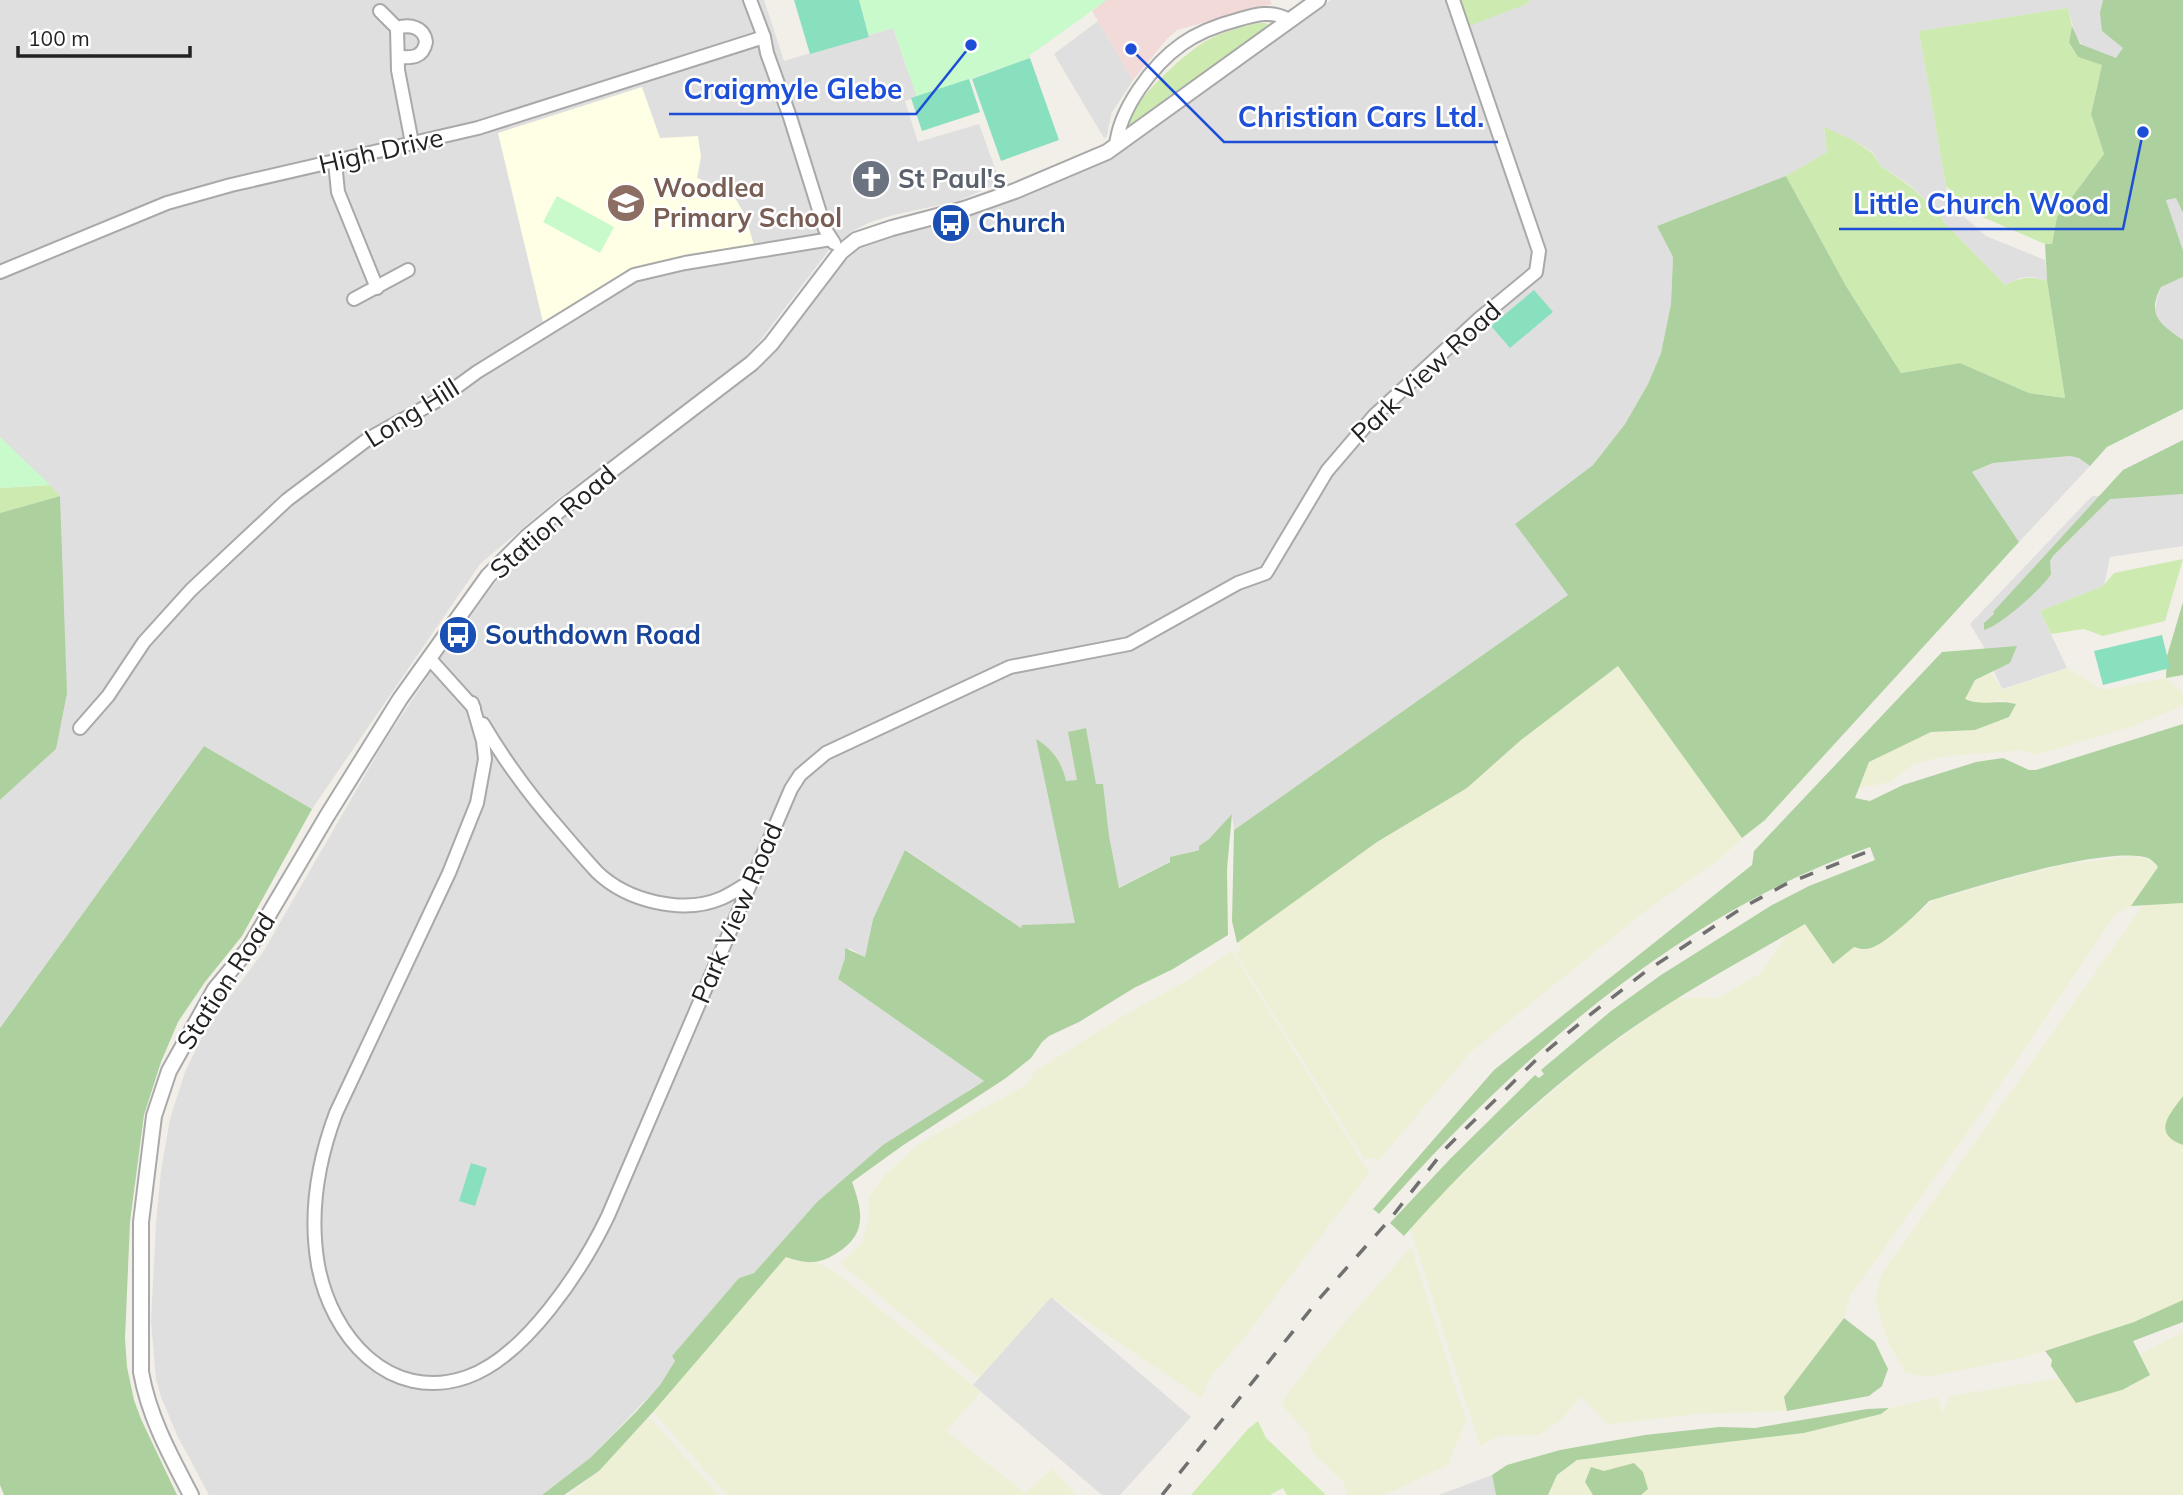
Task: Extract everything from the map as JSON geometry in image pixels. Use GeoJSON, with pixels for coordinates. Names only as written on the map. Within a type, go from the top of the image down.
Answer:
{"type":"FeatureCollection","features":[{"type":"Feature","properties":{"kind":"street"},"geometry":{"type":"LineString","coordinates":[[750,0],[825,229],[841,252]]}},
{"type":"Feature","properties":{"kind":"street","name":"Station Road"},"geometry":{"type":"LineString","coordinates":[[191,1495],[161,1438],[145,1395],[141,1372],[141,1222],[154,1116],[169,1071],[215,989],[249,948],[372,742],[488,576],[527,537],[562,508],[752,363],[771,344],[841,252],[856,240],[964,209],[1015,191],[1116,146],[1318,0]]}},
{"type":"Feature","properties":{"kind":"street","name":"Park View Road"},"geometry":{"type":"LineString","coordinates":[[472,703],[483,741],[485,760],[477,803],[449,873],[337,1113],[326,1141],[315,1204],[318,1266],[342,1326],[362,1352],[378,1367],[402,1380],[423,1383],[467,1377],[489,1367],[524,1340],[590,1251],[608,1216],[791,789],[800,775],[826,753],[1010,667],[1129,644],[1238,583],[1266,573],[1327,471],[1374,416],[1479,319],[1536,272],[1539,251],[1453,0]]}},
{"type":"Feature","properties":{"kind":"street"},"geometry":{"type":"LineString","coordinates":[[380,11],[397,28],[398,71],[412,143]]}},
{"type":"Feature","properties":{"kind":"street"},"geometry":{"type":"LineString","coordinates":[[1116,146],[1117,131],[1137,93],[1181,44],[1200,33],[1257,14],[1277,13],[1289,20]]}},
{"type":"Feature","properties":{"kind":"street"},"geometry":{"type":"LineString","coordinates":[[397,28],[404,26],[418,29],[426,43],[420,55],[398,57]]}},
{"type":"Feature","properties":{"kind":"street","name":"High Drive"},"geometry":{"type":"LineString","coordinates":[[0,272],[167,204],[231,185],[478,128],[764,37]]}},
{"type":"Feature","properties":{"kind":"street"},"geometry":{"type":"LineString","coordinates":[[335,162],[338,192],[377,288]]}},
{"type":"Feature","properties":{"kind":"street","name":"Long Hill"},"geometry":{"type":"LineString","coordinates":[[80,728],[108,696],[144,642],[191,590],[287,500],[368,439],[440,399],[477,372],[634,275],[685,263],[831,239]]}},
{"type":"Feature","properties":{"kind":"street"},"geometry":{"type":"LineString","coordinates":[[354,299],[408,270]]}},
{"type":"Feature","properties":{"kind":"street"},"geometry":{"type":"LineString","coordinates":[[429,658],[472,703],[502,757],[538,805],[598,873],[618,887],[651,900],[686,905],[720,898],[750,882]]}},
{"type":"Feature","properties":{"kind":"shaded area"},"geometry":{"type":"Polygon","coordinates":[[[0,0],[764,0],[784,61],[893,28],[917,97],[905,101],[918,142],[979,124],[1000,182],[959,201],[893,215],[851,232],[829,250],[747,358],[556,500],[480,564],[312,809],[204,746],[0,1028],[0,800],[56,749],[60,496],[0,437],[0,0]]]}},
{"type":"Feature","properties":{"kind":"shaded area"},"geometry":{"type":"Polygon","coordinates":[[[1106,0],[1270,0],[1272,4],[1177,30],[1133,80],[1092,11],[1106,0]]]}},
{"type":"Feature","properties":{"kind":"shaded area"},"geometry":{"type":"Polygon","coordinates":[[[1331,0],[1446,0],[1457,29],[1528,3],[1529,0],[2183,0],[2183,251],[2163,188],[2076,37],[2068,8],[1919,31],[1949,203],[1986,236],[2045,260],[2047,281],[2033,277],[2020,278],[2005,285],[1942,220],[1938,209],[1930,205],[1911,186],[1881,166],[1872,152],[1853,140],[1824,128],[1827,152],[1786,176],[1657,226],[1673,257],[1671,304],[1661,353],[1648,384],[1625,424],[1593,465],[1515,524],[1568,595],[1234,830],[1232,815],[1199,846],[1200,849],[1170,857],[1171,861],[1118,888],[1075,923],[1022,925],[1022,929],[906,850],[873,919],[865,957],[849,948],[838,979],[984,1081],[817,1202],[754,1273],[739,1278],[675,1361],[660,1385],[590,1458],[542,1495],[209,1495],[177,1435],[156,1379],[151,1321],[156,1223],[170,1119],[185,1072],[206,1029],[263,952],[384,742],[497,580],[567,515],[758,368],[845,261],[862,247],[899,233],[967,217],[1108,160],[1331,0]]]}},
{"type":"Feature","properties":{"kind":"shaded area"},"geometry":{"type":"Polygon","coordinates":[[[1098,21],[1133,80],[1111,114],[1107,136],[1104,138],[1054,54],[1098,21]]]}},
{"type":"Feature","properties":{"kind":"shaded area","name":"Woodlea Primary School"},"geometry":{"type":"Polygon","coordinates":[[[642,87],[660,138],[698,136],[701,157],[697,178],[731,191],[745,215],[754,245],[632,268],[543,322],[498,133],[642,87]]]}},
{"type":"Feature","properties":{"kind":"shaded area"},"geometry":{"type":"Polygon","coordinates":[[[2183,277],[2183,340],[2160,325],[2155,311],[2161,287],[2183,277]]]}},
{"type":"Feature","properties":{"kind":"shaded area"},"geometry":{"type":"Polygon","coordinates":[[[2079,457],[2090,466],[2019,542],[1971,473],[1993,463],[2079,457]]]}},
{"type":"Feature","properties":{"kind":"shaded area"},"geometry":{"type":"Polygon","coordinates":[[[2183,494],[2183,546],[2110,557],[2104,586],[2040,611],[2067,668],[2002,689],[1970,624],[2092,496],[2183,494]]]}},
{"type":"Feature","properties":{"kind":"shaded area"},"geometry":{"type":"Polygon","coordinates":[[[1618,666],[1742,838],[1720,859],[1648,909],[1471,1052],[1379,1160],[1371,1157],[1365,1160],[1236,954],[1241,950],[1237,943],[1377,842],[1467,788],[1521,740],[1618,666]]]}},
{"type":"Feature","properties":{"kind":"shaded area"},"geometry":{"type":"Polygon","coordinates":[[[2067,668],[2103,690],[2166,678],[2183,693],[2183,706],[2131,727],[2035,755],[2021,750],[1940,757],[1912,765],[1891,782],[1859,788],[1869,762],[1931,732],[1975,730],[2009,717],[2015,704],[2000,700],[1980,705],[1964,699],[1975,680],[1991,672],[2002,690],[2067,668]]]}},
{"type":"Feature","properties":{"kind":"shaded area"},"geometry":{"type":"Polygon","coordinates":[[[2133,856],[2151,860],[2158,867],[2131,906],[2116,913],[1979,1116],[1850,1296],[1844,1318],[1784,1397],[1787,1411],[1699,1414],[1608,1424],[1581,1397],[1560,1421],[1539,1435],[1499,1436],[1480,1446],[1410,1228],[1438,1197],[1536,1106],[1587,1062],[1666,1005],[1678,998],[1718,998],[1761,973],[1787,934],[1805,924],[1862,950],[1873,948],[1936,899],[2061,865],[2133,856]]]}},
{"type":"Feature","properties":{"kind":"shaded area"},"geometry":{"type":"Polygon","coordinates":[[[2183,903],[2183,1300],[2134,1322],[2025,1357],[1928,1377],[1906,1373],[1888,1342],[1875,1300],[1881,1275],[2143,905],[2183,903]]]}},
{"type":"Feature","properties":{"kind":"shaded area"},"geometry":{"type":"Polygon","coordinates":[[[1232,951],[1369,1173],[1246,1335],[1209,1379],[1201,1398],[1051,1297],[979,1378],[840,1263],[862,1244],[869,1218],[869,1197],[884,1176],[920,1143],[1028,1084],[1034,1072],[1232,951]]]}},
{"type":"Feature","properties":{"kind":"shaded area"},"geometry":{"type":"Polygon","coordinates":[[[1411,1247],[1466,1420],[1448,1465],[1385,1495],[1348,1495],[1343,1482],[1312,1452],[1308,1434],[1282,1405],[1289,1391],[1334,1335],[1411,1247]]]}},
{"type":"Feature","properties":{"kind":"shaded area"},"geometry":{"type":"Polygon","coordinates":[[[786,1257],[800,1262],[818,1263],[835,1272],[981,1392],[946,1431],[1025,1493],[1052,1469],[1076,1495],[727,1495],[653,1412],[786,1257]]]}},
{"type":"Feature","properties":{"kind":"shaded area"},"geometry":{"type":"Polygon","coordinates":[[[1051,1297],[1191,1417],[1120,1495],[1102,1495],[973,1385],[1051,1297]]]}},
{"type":"Feature","properties":{"kind":"shaded area"},"geometry":{"type":"Polygon","coordinates":[[[2183,1332],[2183,1495],[1548,1495],[1557,1475],[1577,1460],[1804,1433],[1938,1397],[1942,1413],[1950,1396],[2059,1378],[2076,1403],[2150,1375],[2140,1354],[2183,1332]]]}},
{"type":"Feature","properties":{"kind":"shaded area"},"geometry":{"type":"Polygon","coordinates":[[[649,1417],[719,1495],[569,1495],[599,1471],[649,1417]]]}},
{"type":"Feature","properties":{"kind":"shaded area"},"geometry":{"type":"Polygon","coordinates":[[[1492,1475],[1496,1495],[1439,1495],[1492,1475]]]}},
{"type":"Feature","properties":{"kind":"green space"},"geometry":{"type":"Polygon","coordinates":[[[794,0],[859,0],[869,37],[810,54],[794,0]]]}},
{"type":"Feature","properties":{"kind":"green space"},"geometry":{"type":"Polygon","coordinates":[[[859,0],[1107,0],[1030,55],[1030,58],[917,97],[893,28],[869,35],[859,0]]]}},
{"type":"Feature","properties":{"kind":"green space"},"geometry":{"type":"Polygon","coordinates":[[[1459,0],[1529,0],[1529,3],[1469,26],[1459,0]]]}},
{"type":"Feature","properties":{"kind":"green space"},"geometry":{"type":"Polygon","coordinates":[[[2103,0],[2183,0],[2183,213],[2176,198],[2166,200],[2183,251],[2183,277],[2161,287],[2155,305],[2162,324],[2183,340],[2183,409],[2107,447],[2090,466],[2079,458],[2070,456],[1993,463],[1972,472],[2019,542],[1765,820],[1742,838],[1618,666],[1521,740],[1467,788],[1377,842],[1237,943],[1232,921],[1234,830],[1568,595],[1515,524],[1593,465],[1625,424],[1648,384],[1661,353],[1671,304],[1673,257],[1657,226],[1786,176],[1846,286],[1901,373],[1960,363],[2029,393],[2065,398],[2047,281],[2045,244],[2052,244],[2057,217],[2104,154],[2091,114],[2102,65],[2078,57],[2069,43],[2072,26],[2080,44],[2116,58],[2123,48],[2102,31],[2100,13],[2103,0]]]}},
{"type":"Feature","properties":{"kind":"green space"},"geometry":{"type":"Polygon","coordinates":[[[2068,8],[2072,26],[2069,44],[2078,57],[2102,65],[2091,114],[2104,154],[2057,217],[2052,244],[2045,244],[1973,213],[1946,186],[1919,31],[2068,8]]]}},
{"type":"Feature","properties":{"kind":"green space"},"geometry":{"type":"Polygon","coordinates":[[[1266,23],[1269,26],[1127,129],[1135,108],[1158,81],[1185,56],[1218,35],[1266,23]]]}},
{"type":"Feature","properties":{"kind":"green space"},"geometry":{"type":"Polygon","coordinates":[[[1030,58],[1059,140],[1001,161],[972,79],[1030,58]]]}},
{"type":"Feature","properties":{"kind":"green space"},"geometry":{"type":"Polygon","coordinates":[[[969,79],[980,112],[922,131],[911,98],[969,79]]]}},
{"type":"Feature","properties":{"kind":"green space"},"geometry":{"type":"Polygon","coordinates":[[[1824,127],[1853,140],[1872,153],[1881,166],[1911,187],[1930,205],[1939,209],[1942,220],[2005,285],[2025,278],[2047,281],[2065,398],[2029,393],[1960,363],[1901,373],[1846,286],[1786,176],[1827,152],[1824,127]]]}},
{"type":"Feature","properties":{"kind":"green space"},"geometry":{"type":"Polygon","coordinates":[[[557,196],[614,227],[600,253],[543,222],[557,196]]]}},
{"type":"Feature","properties":{"kind":"green space"},"geometry":{"type":"Polygon","coordinates":[[[1534,290],[1553,312],[1510,348],[1491,326],[1534,290]]]}},
{"type":"Feature","properties":{"kind":"green space"},"geometry":{"type":"Polygon","coordinates":[[[0,437],[50,485],[0,488],[0,437]]]}},
{"type":"Feature","properties":{"kind":"green space"},"geometry":{"type":"Polygon","coordinates":[[[2183,440],[2183,494],[2110,499],[2053,556],[2050,561],[2051,574],[2039,589],[2010,614],[1984,630],[1984,623],[1993,612],[2123,470],[2183,440]]]}},
{"type":"Feature","properties":{"kind":"green space"},"geometry":{"type":"Polygon","coordinates":[[[50,485],[60,496],[0,513],[0,488],[50,485]]]}},
{"type":"Feature","properties":{"kind":"green space"},"geometry":{"type":"Polygon","coordinates":[[[60,496],[67,693],[56,749],[0,800],[0,513],[60,496]]]}},
{"type":"Feature","properties":{"kind":"green space"},"geometry":{"type":"Polygon","coordinates":[[[2183,559],[2165,621],[2103,636],[2084,629],[2051,634],[2040,611],[2103,586],[2114,573],[2183,559]]]}},
{"type":"Feature","properties":{"kind":"green space"},"geometry":{"type":"Polygon","coordinates":[[[2183,602],[2183,675],[2166,678],[2167,656],[2183,602]]]}},
{"type":"Feature","properties":{"kind":"green space"},"geometry":{"type":"Polygon","coordinates":[[[2162,635],[2170,668],[2103,685],[2094,651],[2162,635]]]}},
{"type":"Feature","properties":{"kind":"green space"},"geometry":{"type":"Polygon","coordinates":[[[2017,646],[2010,663],[1975,680],[1965,699],[2016,704],[2009,717],[1975,730],[1931,732],[1869,762],[1855,798],[1870,801],[1903,785],[1976,762],[2003,758],[2029,770],[2036,770],[2183,724],[2183,903],[2131,906],[2158,867],[2150,859],[2132,856],[2106,857],[2041,869],[1929,901],[1884,941],[1869,949],[1854,947],[1833,964],[1805,924],[1684,994],[1596,1054],[1495,1141],[1404,1236],[1390,1223],[1535,1075],[1539,1078],[1544,1074],[1541,1070],[1611,1011],[1661,975],[1772,905],[1809,886],[1875,860],[1870,847],[1798,876],[1730,912],[1665,953],[1602,999],[1542,1049],[1485,1102],[1379,1214],[1373,1209],[1494,1070],[1752,865],[1754,851],[1942,652],[2017,646]]]}},
{"type":"Feature","properties":{"kind":"green space"},"geometry":{"type":"Polygon","coordinates":[[[1086,728],[1096,784],[1103,784],[1119,888],[1170,862],[1170,857],[1199,850],[1199,846],[1232,814],[1227,869],[1228,935],[1173,969],[1049,1036],[1031,1058],[1006,1078],[852,1182],[859,1203],[860,1222],[854,1238],[847,1246],[818,1261],[806,1262],[786,1257],[599,1471],[564,1495],[542,1495],[590,1458],[636,1412],[660,1385],[675,1361],[672,1356],[739,1278],[754,1273],[817,1202],[883,1145],[984,1081],[838,979],[845,958],[845,948],[865,957],[873,919],[905,850],[1021,928],[1022,925],[1075,923],[1036,739],[1056,757],[1066,781],[1077,780],[1068,732],[1086,728]]]}},
{"type":"Feature","properties":{"kind":"green space"},"geometry":{"type":"Polygon","coordinates":[[[204,746],[312,809],[242,936],[205,982],[178,1022],[161,1062],[144,1115],[130,1222],[125,1339],[127,1367],[141,1419],[177,1495],[4,1495],[0,1485],[0,1028],[204,746]]]}},
{"type":"Feature","properties":{"kind":"green space"},"geometry":{"type":"Polygon","coordinates":[[[2183,1096],[2183,1145],[2168,1135],[2166,1123],[2183,1096]]]}},
{"type":"Feature","properties":{"kind":"green space"},"geometry":{"type":"Polygon","coordinates":[[[471,1163],[487,1168],[475,1206],[459,1201],[471,1163]]]}},
{"type":"Feature","properties":{"kind":"green space"},"geometry":{"type":"Polygon","coordinates":[[[2183,1300],[2183,1322],[2133,1341],[2150,1375],[2122,1390],[2076,1403],[2051,1366],[2052,1360],[2045,1351],[2134,1322],[2183,1300]]]}},
{"type":"Feature","properties":{"kind":"green space"},"geometry":{"type":"Polygon","coordinates":[[[1844,1318],[1875,1342],[1888,1369],[1882,1386],[1869,1396],[1787,1411],[1784,1397],[1844,1318]]]}},
{"type":"Feature","properties":{"kind":"green space"},"geometry":{"type":"Polygon","coordinates":[[[1889,1408],[1881,1414],[1804,1433],[1577,1460],[1557,1475],[1548,1495],[1496,1495],[1492,1475],[1507,1465],[1560,1450],[1645,1435],[1719,1427],[1755,1428],[1867,1409],[1889,1408]]]}},
{"type":"Feature","properties":{"kind":"green space"},"geometry":{"type":"Polygon","coordinates":[[[1258,1421],[1266,1438],[1326,1495],[1287,1495],[1283,1488],[1270,1495],[1191,1495],[1258,1421]]]}},
{"type":"Feature","properties":{"kind":"green space"},"geometry":{"type":"Polygon","coordinates":[[[1634,1463],[1643,1472],[1648,1489],[1641,1495],[1593,1495],[1585,1482],[1591,1467],[1604,1471],[1634,1463]]]}},
{"type":"Feature","properties":{"kind":"railway"},"geometry":{"type":"LineString","coordinates":[[1162,1495],[1319,1299],[1391,1218],[1445,1149],[1539,1057],[1645,972],[1742,908],[1786,884],[1869,851]]}},
{"type":"Feature","properties":{"kind":"place","name":"Craigmyle Glebe"},"geometry":{"type":"Point","coordinates":[971,45]}},
{"type":"Feature","properties":{"kind":"place","name":"Christian Cars Ltd."},"geometry":{"type":"Point","coordinates":[1131,49]}},
{"type":"Feature","properties":{"kind":"place","name":"Little Church Wood"},"geometry":{"type":"Point","coordinates":[2143,132]}},
{"type":"Feature","properties":{"kind":"place","name":"St Paul's"},"geometry":{"type":"Point","coordinates":[871,179]}},
{"type":"Feature","properties":{"kind":"place","name":"Woodlea Primary School"},"geometry":{"type":"Point","coordinates":[626,203]}},
{"type":"Feature","properties":{"kind":"place","name":"Church"},"geometry":{"type":"Point","coordinates":[951,223]}},
{"type":"Feature","properties":{"kind":"place","name":"Southdown Road"},"geometry":{"type":"Point","coordinates":[458,635]}}]}
